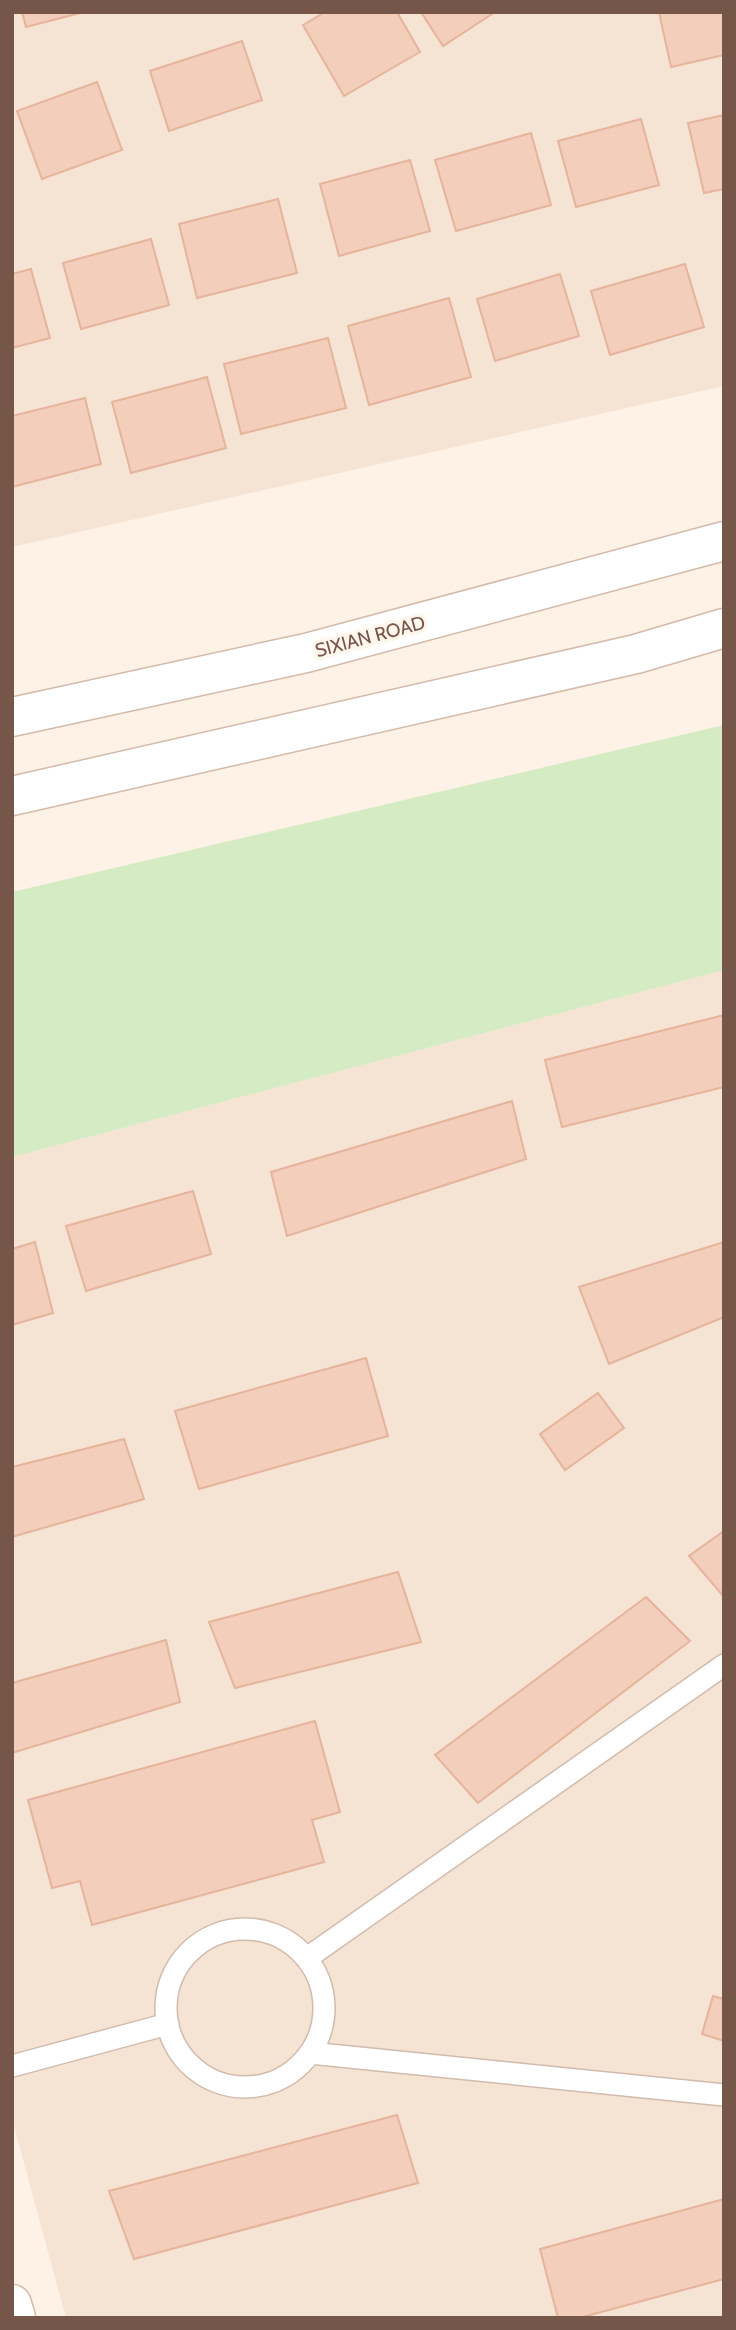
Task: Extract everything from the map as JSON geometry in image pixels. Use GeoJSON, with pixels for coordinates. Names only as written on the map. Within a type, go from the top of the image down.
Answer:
{"type":"FeatureCollection","features":[{"type":"Feature","properties":{"kind":"main road","name":"SIXIAN ROAD"},"geometry":{"type":"LineString","coordinates":[[12,717],[306,653],[724,541]]}},
{"type":"Feature","properties":{"kind":"main road"},"geometry":{"type":"LineString","coordinates":[[12,796],[636,654],[724,628]]}},
{"type":"Feature","properties":{"kind":"main road"},"geometry":{"type":"LineString","coordinates":[[12,2304],[16,2318]]}},
{"type":"Feature","properties":{"kind":"lane"},"geometry":{"type":"LineString","coordinates":[[307,1958],[724,1665]]}},
{"type":"Feature","properties":{"kind":"lane"},"geometry":{"type":"LineString","coordinates":[[236,1930],[262,1931],[287,1940],[307,1958],[320,1980],[325,2005],[322,2030],[310,2053],[292,2072],[268,2084],[242,2087],[216,2082],[194,2068],[177,2048],[168,2024],[167,1998],[174,1972],[190,1951],[211,1937],[236,1930]]}},
{"type":"Feature","properties":{"kind":"lane"},"geometry":{"type":"LineString","coordinates":[[12,2066],[168,2024]]}},
{"type":"Feature","properties":{"kind":"lane"},"geometry":{"type":"LineString","coordinates":[[310,2053],[724,2095]]}},
{"type":"Feature","properties":{"kind":"shaded area"},"geometry":{"type":"Polygon","coordinates":[[[12,12],[724,12],[724,386],[12,547],[12,12]]]}},
{"type":"Feature","properties":{"kind":"shaded area"},"geometry":{"type":"Polygon","coordinates":[[[724,970],[724,2318],[66,2318],[12,2119],[12,1157],[724,970]]]}},
{"type":"Feature","properties":{"kind":"green space"},"geometry":{"type":"Polygon","coordinates":[[[724,725],[724,970],[12,1157],[12,892],[724,725]]]}},
{"type":"Feature","properties":{"kind":"building"},"geometry":{"type":"Polygon","coordinates":[[[22,12],[84,12],[26,27],[22,12]]]}},
{"type":"Feature","properties":{"kind":"building"},"geometry":{"type":"Polygon","coordinates":[[[325,12],[397,12],[420,52],[344,96],[303,25],[325,12]]]}},
{"type":"Feature","properties":{"kind":"building"},"geometry":{"type":"Polygon","coordinates":[[[421,12],[495,12],[443,46],[421,12]]]}},
{"type":"Feature","properties":{"kind":"building"},"geometry":{"type":"Polygon","coordinates":[[[659,12],[724,12],[724,55],[671,67],[659,12]]]}},
{"type":"Feature","properties":{"kind":"building"},"geometry":{"type":"Polygon","coordinates":[[[242,41],[262,100],[169,131],[150,71],[242,41]]]}},
{"type":"Feature","properties":{"kind":"building"},"geometry":{"type":"Polygon","coordinates":[[[97,82],[122,150],[42,179],[17,111],[97,82]]]}},
{"type":"Feature","properties":{"kind":"building"},"geometry":{"type":"Polygon","coordinates":[[[724,115],[724,189],[704,193],[688,123],[724,115]]]}},
{"type":"Feature","properties":{"kind":"building"},"geometry":{"type":"Polygon","coordinates":[[[641,119],[659,185],[576,207],[558,141],[641,119]]]}},
{"type":"Feature","properties":{"kind":"building"},"geometry":{"type":"Polygon","coordinates":[[[531,133],[551,205],[456,231],[435,160],[531,133]]]}},
{"type":"Feature","properties":{"kind":"building"},"geometry":{"type":"Polygon","coordinates":[[[410,160],[430,231],[339,256],[320,184],[410,160]]]}},
{"type":"Feature","properties":{"kind":"building"},"geometry":{"type":"Polygon","coordinates":[[[278,199],[297,273],[197,298],[179,224],[278,199]]]}},
{"type":"Feature","properties":{"kind":"building"},"geometry":{"type":"Polygon","coordinates":[[[151,239],[169,305],[81,329],[63,263],[151,239]]]}},
{"type":"Feature","properties":{"kind":"building"},"geometry":{"type":"Polygon","coordinates":[[[685,264],[704,327],[610,355],[591,291],[685,264]]]}},
{"type":"Feature","properties":{"kind":"building"},"geometry":{"type":"Polygon","coordinates":[[[31,269],[50,338],[12,348],[12,274],[31,269]]]}},
{"type":"Feature","properties":{"kind":"building"},"geometry":{"type":"Polygon","coordinates":[[[560,274],[579,336],[495,361],[477,299],[560,274]]]}},
{"type":"Feature","properties":{"kind":"building"},"geometry":{"type":"Polygon","coordinates":[[[449,298],[471,377],[369,405],[348,326],[449,298]]]}},
{"type":"Feature","properties":{"kind":"building"},"geometry":{"type":"Polygon","coordinates":[[[328,338],[346,408],[241,434],[224,364],[328,338]]]}},
{"type":"Feature","properties":{"kind":"building"},"geometry":{"type":"Polygon","coordinates":[[[207,377],[226,448],[131,473],[112,402],[207,377]]]}},
{"type":"Feature","properties":{"kind":"building"},"geometry":{"type":"Polygon","coordinates":[[[85,398],[101,464],[12,487],[12,416],[85,398]]]}},
{"type":"Feature","properties":{"kind":"building"},"geometry":{"type":"Polygon","coordinates":[[[724,1015],[724,1087],[562,1127],[545,1060],[724,1015]]]}},
{"type":"Feature","properties":{"kind":"building"},"geometry":{"type":"Polygon","coordinates":[[[512,1101],[526,1159],[287,1236],[271,1172],[512,1101]]]}},
{"type":"Feature","properties":{"kind":"building"},"geometry":{"type":"Polygon","coordinates":[[[193,1191],[211,1254],[86,1291],[66,1226],[193,1191]]]}},
{"type":"Feature","properties":{"kind":"building"},"geometry":{"type":"Polygon","coordinates":[[[35,1242],[53,1313],[12,1325],[12,1249],[35,1242]]]}},
{"type":"Feature","properties":{"kind":"building"},"geometry":{"type":"Polygon","coordinates":[[[724,1242],[724,1317],[609,1364],[579,1287],[724,1242]]]}},
{"type":"Feature","properties":{"kind":"building"},"geometry":{"type":"Polygon","coordinates":[[[366,1358],[388,1436],[199,1489],[175,1411],[366,1358]]]}},
{"type":"Feature","properties":{"kind":"building"},"geometry":{"type":"Polygon","coordinates":[[[598,1393],[624,1428],[565,1470],[540,1434],[598,1393]]]}},
{"type":"Feature","properties":{"kind":"building"},"geometry":{"type":"Polygon","coordinates":[[[124,1439],[144,1499],[12,1537],[12,1467],[124,1439]]]}},
{"type":"Feature","properties":{"kind":"building"},"geometry":{"type":"Polygon","coordinates":[[[724,1531],[724,1597],[689,1556],[724,1531]]]}},
{"type":"Feature","properties":{"kind":"building"},"geometry":{"type":"Polygon","coordinates":[[[398,1572],[421,1642],[235,1688],[209,1622],[398,1572]]]}},
{"type":"Feature","properties":{"kind":"building"},"geometry":{"type":"Polygon","coordinates":[[[646,1597],[690,1641],[478,1803],[435,1755],[646,1597]]]}},
{"type":"Feature","properties":{"kind":"building"},"geometry":{"type":"Polygon","coordinates":[[[166,1640],[180,1702],[12,1753],[12,1683],[166,1640]]]}},
{"type":"Feature","properties":{"kind":"building"},"geometry":{"type":"Polygon","coordinates":[[[315,1721],[340,1812],[312,1820],[324,1862],[92,1925],[80,1881],[52,1888],[28,1800],[315,1721]]]}},
{"type":"Feature","properties":{"kind":"building"},"geometry":{"type":"Polygon","coordinates":[[[713,1996],[724,1999],[724,2041],[702,2034],[713,1996]]]}},
{"type":"Feature","properties":{"kind":"building"},"geometry":{"type":"Polygon","coordinates":[[[397,2115],[418,2183],[134,2259],[109,2191],[397,2115]]]}},
{"type":"Feature","properties":{"kind":"building"},"geometry":{"type":"Polygon","coordinates":[[[724,2199],[724,2279],[579,2318],[558,2318],[540,2249],[724,2199]]]}}]}
